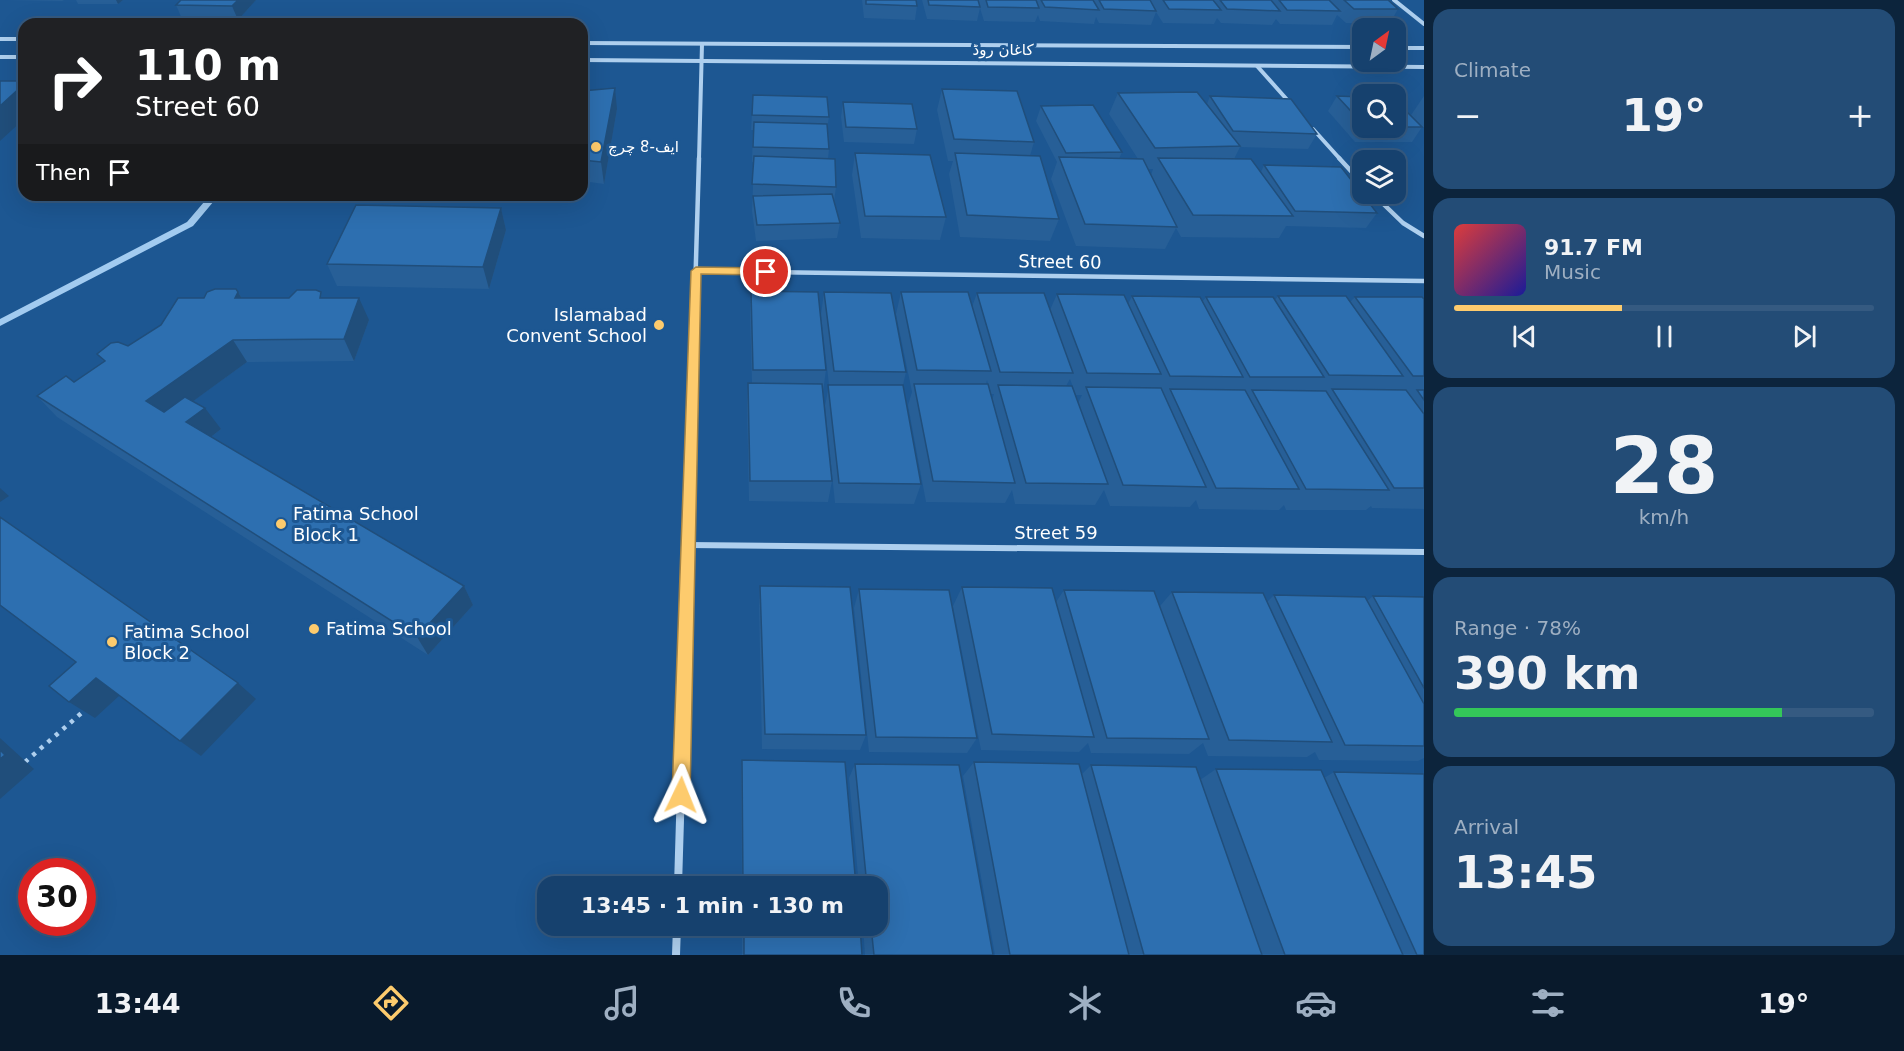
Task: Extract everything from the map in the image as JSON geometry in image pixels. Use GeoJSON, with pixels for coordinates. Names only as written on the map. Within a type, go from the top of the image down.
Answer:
{"type":"FeatureCollection","features":[{"type":"Feature","properties":{"kind":"street"},"geometry":{"type":"LineString","coordinates":[[1394,0],[1424,24]]}},
{"type":"Feature","properties":{"kind":"street"},"geometry":{"type":"LineString","coordinates":[[0,39],[18,39]]}},
{"type":"Feature","properties":{"kind":"street","name":"کاغان روڈ"},"geometry":{"type":"LineString","coordinates":[[588,44],[1352,47]]}},
{"type":"Feature","properties":{"kind":"street"},"geometry":{"type":"LineString","coordinates":[[678,876],[702,45]]}},
{"type":"Feature","properties":{"kind":"street"},"geometry":{"type":"LineString","coordinates":[[1406,48],[1424,48]]}},
{"type":"Feature","properties":{"kind":"street"},"geometry":{"type":"LineString","coordinates":[[0,57],[18,57]]}},
{"type":"Feature","properties":{"kind":"street","name":"کاغان روڈ"},"geometry":{"type":"LineString","coordinates":[[588,60],[1424,67]]}},
{"type":"Feature","properties":{"kind":"street"},"geometry":{"type":"LineString","coordinates":[[1257,66],[1294,107]]}},
{"type":"Feature","properties":{"kind":"street"},"geometry":{"type":"LineString","coordinates":[[1308,124],[1352,172]]}},
{"type":"Feature","properties":{"kind":"street"},"geometry":{"type":"LineString","coordinates":[[1383,204],[1403,223],[1424,236]]}},
{"type":"Feature","properties":{"kind":"street","name":"Street 60"},"geometry":{"type":"LineString","coordinates":[[696,271],[1424,281]]}},
{"type":"Feature","properties":{"kind":"street","name":"Street 59"},"geometry":{"type":"LineString","coordinates":[[688,545],[1424,552]]}},
{"type":"Feature","properties":{"kind":"street"},"geometry":{"type":"LineString","coordinates":[[676,955],[677,936]]}},
{"type":"Feature","properties":{"kind":"path"},"geometry":{"type":"LineString","coordinates":[[26,762],[85,710]]}},
{"type":"Feature","properties":{"kind":"building"},"geometry":{"type":"Polygon","coordinates":[[[181,0],[238,0],[232,6],[176,5],[181,0]]]}},
{"type":"Feature","properties":{"kind":"building"},"geometry":{"type":"Polygon","coordinates":[[[866,0],[916,0],[917,6],[866,4],[866,0]]]}},
{"type":"Feature","properties":{"kind":"building"},"geometry":{"type":"Polygon","coordinates":[[[928,0],[978,0],[980,7],[929,5],[928,0]]]}},
{"type":"Feature","properties":{"kind":"building"},"geometry":{"type":"Polygon","coordinates":[[[986,0],[1036,0],[1039,8],[988,7],[986,0]]]}},
{"type":"Feature","properties":{"kind":"building"},"geometry":{"type":"Polygon","coordinates":[[[1041,0],[1093,0],[1099,10],[1045,7],[1041,0]]]}},
{"type":"Feature","properties":{"kind":"building"},"geometry":{"type":"Polygon","coordinates":[[[1099,0],[1150,0],[1156,11],[1104,9],[1099,0]]]}},
{"type":"Feature","properties":{"kind":"building"},"geometry":{"type":"Polygon","coordinates":[[[1163,0],[1213,0],[1221,10],[1169,9],[1163,0]]]}},
{"type":"Feature","properties":{"kind":"building"},"geometry":{"type":"Polygon","coordinates":[[[1220,0],[1271,0],[1280,11],[1227,9],[1220,0]]]}},
{"type":"Feature","properties":{"kind":"building"},"geometry":{"type":"Polygon","coordinates":[[[1279,0],[1329,0],[1340,11],[1287,10],[1279,0]]]}},
{"type":"Feature","properties":{"kind":"building"},"geometry":{"type":"Polygon","coordinates":[[[1344,0],[1388,0],[1398,9],[1354,9],[1344,0]]]}},
{"type":"Feature","properties":{"kind":"building"},"geometry":{"type":"Polygon","coordinates":[[[0,81],[18,81],[18,90],[0,106],[0,81]]]}},
{"type":"Feature","properties":{"kind":"building"},"geometry":{"type":"Polygon","coordinates":[[[615,88],[601,162],[588,161],[588,90],[615,88]]]}},
{"type":"Feature","properties":{"kind":"building"},"geometry":{"type":"Polygon","coordinates":[[[942,89],[1017,91],[1034,142],[954,139],[942,89]]]}},
{"type":"Feature","properties":{"kind":"building"},"geometry":{"type":"Polygon","coordinates":[[[1197,92],[1240,146],[1155,148],[1118,93],[1197,92]]]}},
{"type":"Feature","properties":{"kind":"building"},"geometry":{"type":"Polygon","coordinates":[[[753,95],[827,97],[829,117],[752,115],[753,95]]]}},
{"type":"Feature","properties":{"kind":"building"},"geometry":{"type":"Polygon","coordinates":[[[1210,96],[1291,99],[1317,134],[1233,131],[1210,96]]]}},
{"type":"Feature","properties":{"kind":"building"},"geometry":{"type":"Polygon","coordinates":[[[1337,96],[1352,97],[1352,112],[1337,96]]]}},
{"type":"Feature","properties":{"kind":"building"},"geometry":{"type":"Polygon","coordinates":[[[843,102],[912,104],[917,129],[846,127],[843,102]]]}},
{"type":"Feature","properties":{"kind":"building"},"geometry":{"type":"Polygon","coordinates":[[[1093,105],[1122,152],[1066,153],[1041,106],[1093,105]]]}},
{"type":"Feature","properties":{"kind":"building"},"geometry":{"type":"Polygon","coordinates":[[[1406,111],[1422,127],[1406,127],[1406,111]]]}},
{"type":"Feature","properties":{"kind":"building"},"geometry":{"type":"Polygon","coordinates":[[[754,122],[827,124],[829,149],[753,147],[754,122]]]}},
{"type":"Feature","properties":{"kind":"building"},"geometry":{"type":"Polygon","coordinates":[[[855,153],[930,155],[946,217],[865,216],[855,153]]]}},
{"type":"Feature","properties":{"kind":"building"},"geometry":{"type":"Polygon","coordinates":[[[955,153],[1040,156],[1059,219],[967,215],[955,153]]]}},
{"type":"Feature","properties":{"kind":"building"},"geometry":{"type":"Polygon","coordinates":[[[754,156],[835,159],[836,187],[752,184],[754,156]]]}},
{"type":"Feature","properties":{"kind":"building"},"geometry":{"type":"Polygon","coordinates":[[[1059,157],[1143,159],[1177,227],[1085,224],[1059,157]]]}},
{"type":"Feature","properties":{"kind":"building"},"geometry":{"type":"Polygon","coordinates":[[[1158,158],[1251,159],[1293,216],[1193,215],[1158,158]]]}},
{"type":"Feature","properties":{"kind":"building"},"geometry":{"type":"Polygon","coordinates":[[[1264,165],[1341,167],[1352,181],[1352,204],[1370,204],[1377,213],[1295,211],[1264,165]]]}},
{"type":"Feature","properties":{"kind":"building"},"geometry":{"type":"Polygon","coordinates":[[[832,194],[840,223],[757,225],[753,196],[832,194]]]}},
{"type":"Feature","properties":{"kind":"building"},"geometry":{"type":"Polygon","coordinates":[[[356,205],[501,208],[483,267],[327,264],[356,205]]]}},
{"type":"Feature","properties":{"kind":"building","name":"Fatima School Block 1"},"geometry":{"type":"Polygon","coordinates":[[[215,289],[236,289],[238,292],[235,298],[289,298],[297,290],[316,290],[321,292],[320,298],[359,298],[344,339],[233,340],[146,401],[164,412],[185,397],[205,408],[186,422],[464,586],[417,637],[37,396],[66,376],[74,382],[105,361],[97,354],[111,343],[118,342],[128,346],[161,325],[178,298],[204,298],[207,292],[215,289]]]}},
{"type":"Feature","properties":{"kind":"building"},"geometry":{"type":"Polygon","coordinates":[[[751,291],[818,292],[826,370],[753,370],[751,291]]]}},
{"type":"Feature","properties":{"kind":"building"},"geometry":{"type":"Polygon","coordinates":[[[824,292],[891,293],[906,372],[834,371],[824,292]]]}},
{"type":"Feature","properties":{"kind":"building"},"geometry":{"type":"Polygon","coordinates":[[[901,292],[968,292],[991,371],[917,370],[901,292]]]}},
{"type":"Feature","properties":{"kind":"building"},"geometry":{"type":"Polygon","coordinates":[[[977,293],[1044,293],[1073,373],[1000,372],[977,293]]]}},
{"type":"Feature","properties":{"kind":"building"},"geometry":{"type":"Polygon","coordinates":[[[1057,294],[1124,295],[1161,374],[1087,373],[1057,294]]]}},
{"type":"Feature","properties":{"kind":"building"},"geometry":{"type":"Polygon","coordinates":[[[1132,296],[1200,297],[1243,377],[1170,376],[1132,296]]]}},
{"type":"Feature","properties":{"kind":"building"},"geometry":{"type":"Polygon","coordinates":[[[1278,296],[1346,296],[1403,376],[1329,375],[1278,296]]]}},
{"type":"Feature","properties":{"kind":"building"},"geometry":{"type":"Polygon","coordinates":[[[1206,297],[1273,297],[1324,377],[1250,377],[1206,297]]]}},
{"type":"Feature","properties":{"kind":"building"},"geometry":{"type":"Polygon","coordinates":[[[1355,297],[1422,297],[1424,299],[1424,376],[1413,376],[1355,297]]]}},
{"type":"Feature","properties":{"kind":"building"},"geometry":{"type":"Polygon","coordinates":[[[748,383],[822,384],[832,481],[750,481],[748,383]]]}},
{"type":"Feature","properties":{"kind":"building"},"geometry":{"type":"Polygon","coordinates":[[[914,384],[988,384],[1015,483],[933,481],[914,384]]]}},
{"type":"Feature","properties":{"kind":"building"},"geometry":{"type":"Polygon","coordinates":[[[828,385],[903,385],[921,484],[839,483],[828,385]]]}},
{"type":"Feature","properties":{"kind":"building"},"geometry":{"type":"Polygon","coordinates":[[[998,385],[1072,386],[1108,484],[1026,483],[998,385]]]}},
{"type":"Feature","properties":{"kind":"building"},"geometry":{"type":"Polygon","coordinates":[[[1086,387],[1161,388],[1206,487],[1123,485],[1086,387]]]}},
{"type":"Feature","properties":{"kind":"building"},"geometry":{"type":"Polygon","coordinates":[[[1170,389],[1245,390],[1299,489],[1216,488],[1170,389]]]}},
{"type":"Feature","properties":{"kind":"building"},"geometry":{"type":"Polygon","coordinates":[[[1332,389],[1406,390],[1424,414],[1424,488],[1394,488],[1332,389]]]}},
{"type":"Feature","properties":{"kind":"building"},"geometry":{"type":"Polygon","coordinates":[[[1252,390],[1326,391],[1389,490],[1306,489],[1252,390]]]}},
{"type":"Feature","properties":{"kind":"building"},"geometry":{"type":"Polygon","coordinates":[[[1417,390],[1424,390],[1424,400],[1417,390]]]}},
{"type":"Feature","properties":{"kind":"building","name":"Fatima School Block 2"},"geometry":{"type":"Polygon","coordinates":[[[0,517],[238,683],[180,741],[96,678],[69,702],[49,686],[76,662],[0,605],[0,517]]]}},
{"type":"Feature","properties":{"kind":"building"},"geometry":{"type":"Polygon","coordinates":[[[760,586],[850,587],[866,735],[765,734],[760,586]]]}},
{"type":"Feature","properties":{"kind":"building"},"geometry":{"type":"Polygon","coordinates":[[[962,587],[1052,588],[1094,737],[992,734],[962,587]]]}},
{"type":"Feature","properties":{"kind":"building"},"geometry":{"type":"Polygon","coordinates":[[[859,589],[949,590],[977,738],[876,737],[859,589]]]}},
{"type":"Feature","properties":{"kind":"building"},"geometry":{"type":"Polygon","coordinates":[[[1064,590],[1154,591],[1209,739],[1107,738],[1064,590]]]}},
{"type":"Feature","properties":{"kind":"building"},"geometry":{"type":"Polygon","coordinates":[[[1172,592],[1263,593],[1332,742],[1229,740],[1172,592]]]}},
{"type":"Feature","properties":{"kind":"building"},"geometry":{"type":"Polygon","coordinates":[[[1274,595],[1365,597],[1424,704],[1424,746],[1345,745],[1274,595]]]}},
{"type":"Feature","properties":{"kind":"building"},"geometry":{"type":"Polygon","coordinates":[[[1373,596],[1424,597],[1424,688],[1373,596]]]}},
{"type":"Feature","properties":{"kind":"building"},"geometry":{"type":"Polygon","coordinates":[[[742,760],[845,762],[855,876],[743,876],[742,760]]]}},
{"type":"Feature","properties":{"kind":"building"},"geometry":{"type":"Polygon","coordinates":[[[974,762],[1079,764],[1129,955],[1010,955],[974,762]]]}},
{"type":"Feature","properties":{"kind":"building"},"geometry":{"type":"Polygon","coordinates":[[[855,764],[959,765],[993,955],[874,955],[872,936],[888,936],[888,876],[866,876],[855,764]]]}},
{"type":"Feature","properties":{"kind":"building"},"geometry":{"type":"Polygon","coordinates":[[[1091,765],[1196,767],[1262,955],[1144,955],[1091,765]]]}},
{"type":"Feature","properties":{"kind":"building"},"geometry":{"type":"Polygon","coordinates":[[[1216,769],[1321,770],[1403,955],[1285,955],[1216,769]]]}},
{"type":"Feature","properties":{"kind":"building"},"geometry":{"type":"Polygon","coordinates":[[[1334,772],[1424,774],[1424,955],[1417,955],[1334,772]]]}},
{"type":"Feature","properties":{"kind":"building"},"geometry":{"type":"Polygon","coordinates":[[[744,936],[861,936],[862,955],[744,955],[744,936]]]}},
{"type":"Feature","properties":{"kind":"waterway"},"geometry":{"type":"LineString","coordinates":[[0,323],[190,224],[210,201]]}},
{"type":"Feature","properties":{"kind":"place","name":"ایف-8 چرچ"},"geometry":{"type":"Point","coordinates":[596,147]}},
{"type":"Feature","properties":{"kind":"place","name":"Islamabad Convent School"},"geometry":{"type":"Point","coordinates":[659,325]}},
{"type":"Feature","properties":{"kind":"place","name":"Fatima School Block 1"},"geometry":{"type":"Point","coordinates":[281,524]}},
{"type":"Feature","properties":{"kind":"place","name":"Fatima School"},"geometry":{"type":"Point","coordinates":[314,629]}},
{"type":"Feature","properties":{"kind":"place","name":"Fatima School Block 2"},"geometry":{"type":"Point","coordinates":[112,642]}},
{"type":"Feature","properties":{"kind":"route"},"geometry":{"type":"LineString","coordinates":[[681,795],[696,271],[766,272]]}}]}
